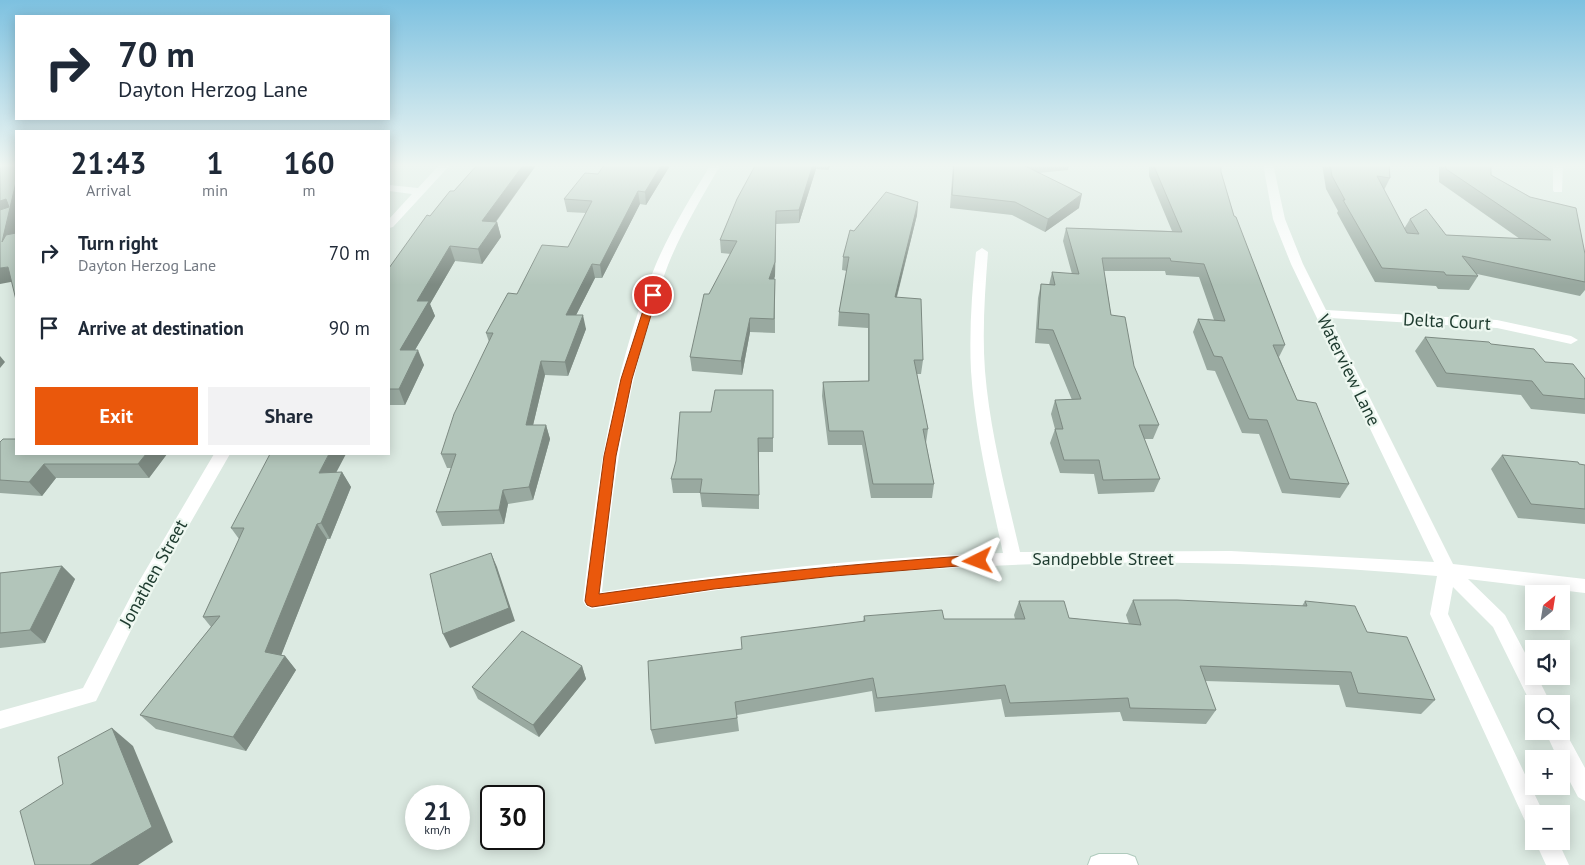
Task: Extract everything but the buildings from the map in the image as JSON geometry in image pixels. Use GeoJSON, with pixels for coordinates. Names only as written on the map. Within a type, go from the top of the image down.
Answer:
{"type":"FeatureCollection","features":[{"type":"Feature","properties":{"kind":"street"},"geometry":{"type":"LineString","coordinates":[[390,224],[407,204]]}},
{"type":"Feature","properties":{"kind":"street","name":"Sandpebble Street"},"geometry":{"type":"LineString","coordinates":[[692,204],[667,258],[646,313],[627,379],[610,456],[592,601],[714,583],[873,566],[1014,559],[1144,557],[1296,561],[1447,570],[1585,586]]}},
{"type":"Feature","properties":{"kind":"street","name":"Waterview Lane"},"geometry":{"type":"LineString","coordinates":[[1276,204],[1279,219],[1297,264],[1447,570],[1499,621],[1536,695]]}},
{"type":"Feature","properties":{"kind":"street"},"geometry":{"type":"LineString","coordinates":[[982,252],[977,305],[978,371],[988,448],[1014,559]]}},
{"type":"Feature","properties":{"kind":"street","name":"Delta Court"},"geometry":{"type":"LineString","coordinates":[[1322,314],[1497,324],[1571,340]]}},
{"type":"Feature","properties":{"kind":"street","name":"Jonathen Street"},"geometry":{"type":"LineString","coordinates":[[0,720],[89,695],[140,595],[221,455]]}},
{"type":"Feature","properties":{"kind":"street"},"geometry":{"type":"LineString","coordinates":[[1447,570],[1439,614],[1529,805]]}},
{"type":"Feature","properties":{"kind":"street"},"geometry":{"type":"LineString","coordinates":[[1560,740],[1585,790]]}},
{"type":"Feature","properties":{"kind":"street"},"geometry":{"type":"LineString","coordinates":[[1550,850],[1558,865]]}},
{"type":"Feature","properties":{"kind":"street"},"geometry":{"type":"LineString","coordinates":[[1099,865],[1126,865]]}},
{"type":"Feature","properties":{"kind":"route"},"geometry":{"type":"LineString","coordinates":[[653,295],[627,379],[610,456],[592,601],[714,583],[873,566],[978,561]]}}]}
